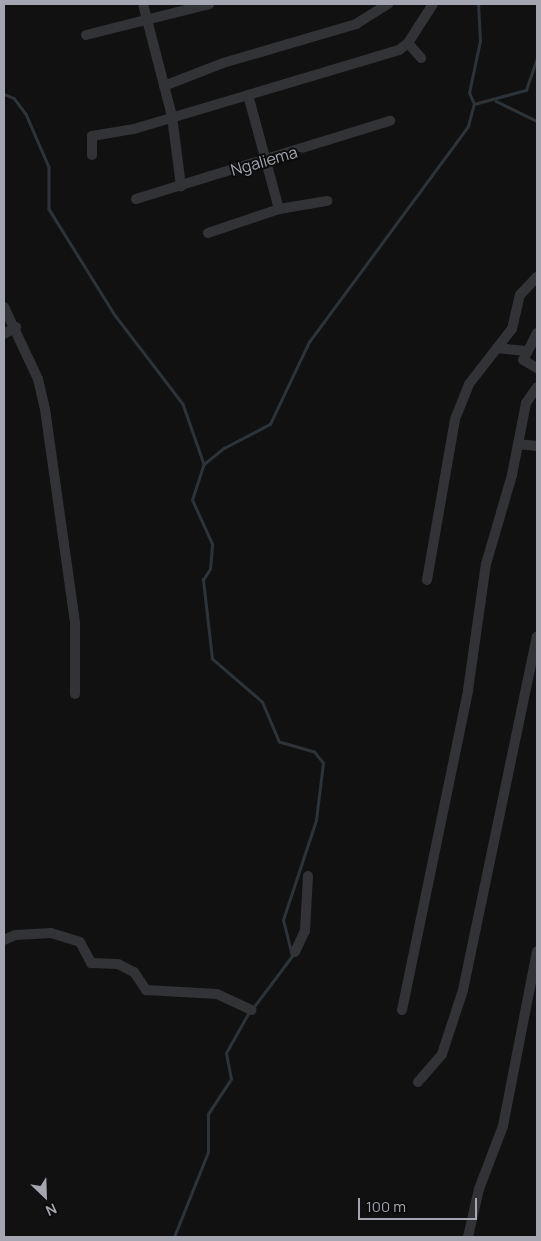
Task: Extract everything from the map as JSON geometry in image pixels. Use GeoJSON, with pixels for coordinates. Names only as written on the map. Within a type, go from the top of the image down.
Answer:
{"type":"FeatureCollection","features":[{"type":"Feature","properties":{"kind":"street"},"geometry":{"type":"LineString","coordinates":[[143,4],[172,116],[181,186]]}},
{"type":"Feature","properties":{"kind":"street"},"geometry":{"type":"LineString","coordinates":[[86,35],[146,18],[209,4]]}},
{"type":"Feature","properties":{"kind":"street"},"geometry":{"type":"LineString","coordinates":[[164,86],[222,63],[356,24],[388,4]]}},
{"type":"Feature","properties":{"kind":"street"},"geometry":{"type":"LineString","coordinates":[[92,155],[92,136],[172,116],[399,50],[408,43],[433,4]]}},
{"type":"Feature","properties":{"kind":"street"},"geometry":{"type":"LineString","coordinates":[[408,43],[421,58]]}},
{"type":"Feature","properties":{"kind":"street"},"geometry":{"type":"LineString","coordinates":[[248,94],[264,162],[279,209]]}},
{"type":"Feature","properties":{"kind":"street","name":"Ngaliema"},"geometry":{"type":"LineString","coordinates":[[136,199],[264,162],[390,121]]}},
{"type":"Feature","properties":{"kind":"street"},"geometry":{"type":"LineString","coordinates":[[208,234],[279,209],[327,201]]}},
{"type":"Feature","properties":{"kind":"street"},"geometry":{"type":"LineString","coordinates":[[427,580],[455,419],[469,384],[512,329],[520,295],[537,277]]}},
{"type":"Feature","properties":{"kind":"street"},"geometry":{"type":"LineString","coordinates":[[4,307],[16,327],[45,409],[75,623],[75,694]]}},
{"type":"Feature","properties":{"kind":"street"},"geometry":{"type":"LineString","coordinates":[[4,334],[16,327]]}},
{"type":"Feature","properties":{"kind":"street"},"geometry":{"type":"LineString","coordinates":[[537,333],[525,351],[523,360],[537,368]]}},
{"type":"Feature","properties":{"kind":"street"},"geometry":{"type":"LineString","coordinates":[[497,348],[525,351]]}},
{"type":"Feature","properties":{"kind":"street"},"geometry":{"type":"LineString","coordinates":[[402,1010],[468,690],[486,564],[518,444],[526,403],[537,387]]}},
{"type":"Feature","properties":{"kind":"street"},"geometry":{"type":"LineString","coordinates":[[518,444],[537,446]]}},
{"type":"Feature","properties":{"kind":"street"},"geometry":{"type":"LineString","coordinates":[[418,1082],[442,1054],[463,990],[537,637]]}},
{"type":"Feature","properties":{"kind":"street"},"geometry":{"type":"LineString","coordinates":[[294,952],[305,931],[308,876]]}},
{"type":"Feature","properties":{"kind":"street"},"geometry":{"type":"LineString","coordinates":[[4,940],[15,935],[51,934],[80,942],[91,963],[118,964],[134,972],[146,990],[216,994],[251,1010]]}},
{"type":"Feature","properties":{"kind":"street"},"geometry":{"type":"LineString","coordinates":[[468,1237],[479,1188],[503,1126],[537,951]]}},
{"type":"Feature","properties":{"kind":"waterway"},"geometry":{"type":"LineString","coordinates":[[474,104],[469,93],[480,41],[478,4]]}},
{"type":"Feature","properties":{"kind":"waterway"},"geometry":{"type":"LineString","coordinates":[[474,104],[526,90],[537,58]]}},
{"type":"Feature","properties":{"kind":"waterway"},"geometry":{"type":"LineString","coordinates":[[4,94],[14,98],[26,114],[49,167],[49,209],[115,315],[183,404],[204,464]]}},
{"type":"Feature","properties":{"kind":"waterway"},"geometry":{"type":"LineString","coordinates":[[496,101],[537,121]]}},
{"type":"Feature","properties":{"kind":"waterway"},"geometry":{"type":"LineString","coordinates":[[253,1008],[292,956],[283,920],[316,820],[323,763],[314,752],[279,742],[262,702],[212,659],[203,580],[210,569],[212,544],[192,500],[204,464],[224,448],[270,424],[309,342],[468,126],[474,104]]}},
{"type":"Feature","properties":{"kind":"waterway"},"geometry":{"type":"LineString","coordinates":[[174,1237],[208,1152],[208,1114],[231,1079],[226,1053],[249,1012]]}}]}
